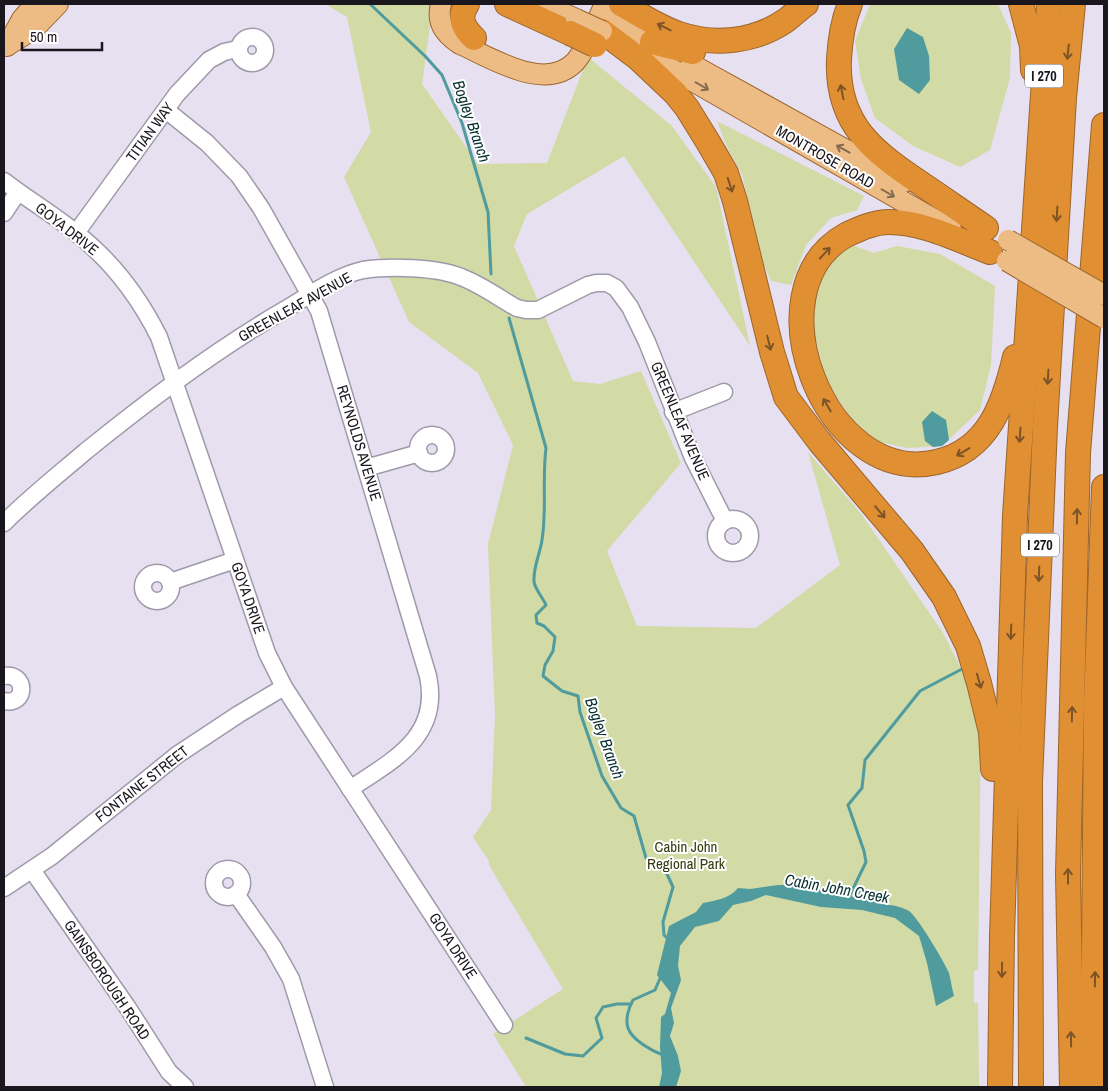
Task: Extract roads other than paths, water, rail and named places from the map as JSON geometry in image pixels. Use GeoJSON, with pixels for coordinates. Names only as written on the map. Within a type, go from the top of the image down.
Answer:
{"type":"FeatureCollection","features":[{"type":"Feature","properties":{"kind":"highway"},"geometry":{"type":"LineString","coordinates":[[467,4],[462,17],[464,26],[474,38]]}},
{"type":"Feature","properties":{"kind":"highway"},"geometry":{"type":"LineString","coordinates":[[507,4],[580,13],[606,21],[718,42],[740,39],[764,32],[785,21],[806,4]]}},
{"type":"Feature","properties":{"kind":"highway"},"geometry":{"type":"LineString","coordinates":[[652,42],[684,51],[707,54],[729,53],[767,43],[800,24],[820,4]]}},
{"type":"Feature","properties":{"kind":"highway"},"geometry":{"type":"LineString","coordinates":[[850,4],[840,42],[838,74],[844,103],[854,125],[868,143],[887,160],[986,228]]}},
{"type":"Feature","properties":{"kind":"highway"},"geometry":{"type":"LineString","coordinates":[[1021,4],[1032,46],[1034,116],[1039,149]]}},
{"type":"Feature","properties":{"kind":"highway","name":"I 270"},"geometry":{"type":"LineString","coordinates":[[1000,1087],[1002,936],[1015,516],[1049,4]]}},
{"type":"Feature","properties":{"kind":"highway","name":"I 270"},"geometry":{"type":"LineString","coordinates":[[1031,1087],[1030,782],[1046,417],[1064,98],[1073,4]]}},
{"type":"Feature","properties":{"kind":"highway"},"geometry":{"type":"LineString","coordinates":[[606,21],[619,58],[641,74],[681,111],[708,142],[726,173],[735,201],[772,352],[786,397],[819,441],[912,551],[944,597],[968,646],[991,732],[994,900],[1002,936]]}},
{"type":"Feature","properties":{"kind":"highway","name":"I 270"},"geometry":{"type":"LineString","coordinates":[[1072,1087],[1068,874],[1078,453],[1104,125]]}},
{"type":"Feature","properties":{"kind":"highway"},"geometry":{"type":"LineString","coordinates":[[1002,251],[914,224],[887,222],[860,228],[837,240],[814,266],[803,296],[801,327],[807,358],[815,382],[828,409],[846,432],[864,448],[885,459],[909,466],[949,460],[967,450],[983,436],[995,417],[1012,369],[1029,299]]}},
{"type":"Feature","properties":{"kind":"highway"},"geometry":{"type":"LineString","coordinates":[[1093,1087],[1096,932],[1096,705],[1104,487]]}},
{"type":"Feature","properties":{"kind":"highway"},"geometry":{"type":"LineString","coordinates":[[1096,932],[1104,876]]}},
{"type":"Feature","properties":{"kind":"main road"},"geometry":{"type":"LineString","coordinates":[[6,47],[22,19],[35,4]]}},
{"type":"Feature","properties":{"kind":"main road"},"geometry":{"type":"LineString","coordinates":[[6,47],[34,30],[58,4]]}},
{"type":"Feature","properties":{"kind":"main road"},"geometry":{"type":"LineString","coordinates":[[441,4],[440,19],[443,28],[460,44],[524,72],[540,75],[554,75],[566,70],[576,61],[606,21]]}},
{"type":"Feature","properties":{"kind":"main road"},"geometry":{"type":"LineString","coordinates":[[454,4],[451,14],[452,20],[458,29],[530,64],[542,67],[553,65],[569,51],[580,13],[542,4]]}},
{"type":"Feature","properties":{"kind":"main road","name":"MONTROSE ROAD"},"geometry":{"type":"LineString","coordinates":[[606,21],[652,42],[986,228],[1002,251],[1104,295]]}},
{"type":"Feature","properties":{"kind":"main road","name":"MONTROSE ROAD"},"geometry":{"type":"LineString","coordinates":[[606,21],[653,58],[1002,251],[1104,318]]}},
{"type":"Feature","properties":{"kind":"street","name":"TITIAN WAY"},"geometry":{"type":"LineString","coordinates":[[76,233],[177,94],[209,60],[224,52],[238,49]]}},
{"type":"Feature","properties":{"kind":"street","name":"REYNOLDS AVENUE"},"geometry":{"type":"LineString","coordinates":[[166,110],[207,143],[239,176],[261,208],[319,311],[428,676],[430,699],[425,724],[409,747],[350,790]]}},
{"type":"Feature","properties":{"kind":"street","name":"GOYA DRIVE"},"geometry":{"type":"LineString","coordinates":[[4,181],[76,233],[107,262],[144,308],[160,337],[267,653],[284,687],[504,1025]]}},
{"type":"Feature","properties":{"kind":"street"},"geometry":{"type":"LineString","coordinates":[[4,213],[18,192]]}},
{"type":"Feature","properties":{"kind":"street","name":"GREENLEAF AVENUE"},"geometry":{"type":"LineString","coordinates":[[4,523],[40,489],[138,409],[174,381],[248,331],[340,278],[364,270],[396,268],[435,271],[459,276],[517,308],[532,311],[538,310],[588,285],[607,283],[616,288],[630,307],[647,342],[673,412],[693,458],[725,520]]}},
{"type":"Feature","properties":{"kind":"street"},"geometry":{"type":"LineString","coordinates":[[673,412],[724,392]]}},
{"type":"Feature","properties":{"kind":"street"},"geometry":{"type":"LineString","coordinates":[[366,468],[419,453]]}},
{"type":"Feature","properties":{"kind":"street"},"geometry":{"type":"LineString","coordinates":[[170,582],[235,560]]}},
{"type":"Feature","properties":{"kind":"street"},"geometry":{"type":"LineString","coordinates":[[4,676],[14,676],[22,687],[20,696],[16,700],[12,702],[4,701]]}},
{"type":"Feature","properties":{"kind":"street","name":"FONTAINE STREET"},"geometry":{"type":"LineString","coordinates":[[4,888],[52,856],[177,755],[284,687]]}},
{"type":"Feature","properties":{"kind":"street","name":"GAINSBOROUGH ROAD"},"geometry":{"type":"LineString","coordinates":[[32,870],[128,1008],[169,1072],[185,1087]]}},
{"type":"Feature","properties":{"kind":"street"},"geometry":{"type":"LineString","coordinates":[[236,894],[273,947],[291,979],[325,1087]]}},
{"type":"Feature","properties":{"kind":"waterway","name":"Bogley Branch"},"geometry":{"type":"LineString","coordinates":[[370,4],[425,56],[442,75],[462,123],[488,212],[491,274]]}},
{"type":"Feature","properties":{"kind":"waterway","name":"Bogley Branch"},"geometry":{"type":"LineString","coordinates":[[509,318],[546,448],[543,529],[534,582],[546,605],[536,615],[537,623],[544,626],[555,637],[553,651],[545,665],[543,676],[562,691],[578,696],[580,712],[602,776],[621,808],[634,816],[646,858],[667,874],[673,887],[663,922],[664,935],[668,939]]}},
{"type":"Feature","properties":{"kind":"waterway"},"geometry":{"type":"LineString","coordinates":[[848,899],[866,862],[848,805],[862,788],[865,760],[920,691],[964,668]]}},
{"type":"Feature","properties":{"kind":"waterway","name":"Cabin John Creek"},"geometry":{"type":"LineString","coordinates":[[661,976],[655,990],[633,1000],[627,1021],[630,1032],[638,1041],[663,1055]]}},
{"type":"Feature","properties":{"kind":"waterway"},"geometry":{"type":"LineString","coordinates":[[526,1038],[565,1054],[583,1056],[602,1038],[596,1018],[603,1007],[631,1004]]}},
{"type":"Feature","properties":{"kind":"park label","name":"Cabin John Regional Park"},"geometry":{"type":"Point","coordinates":[686,856]}}]}
